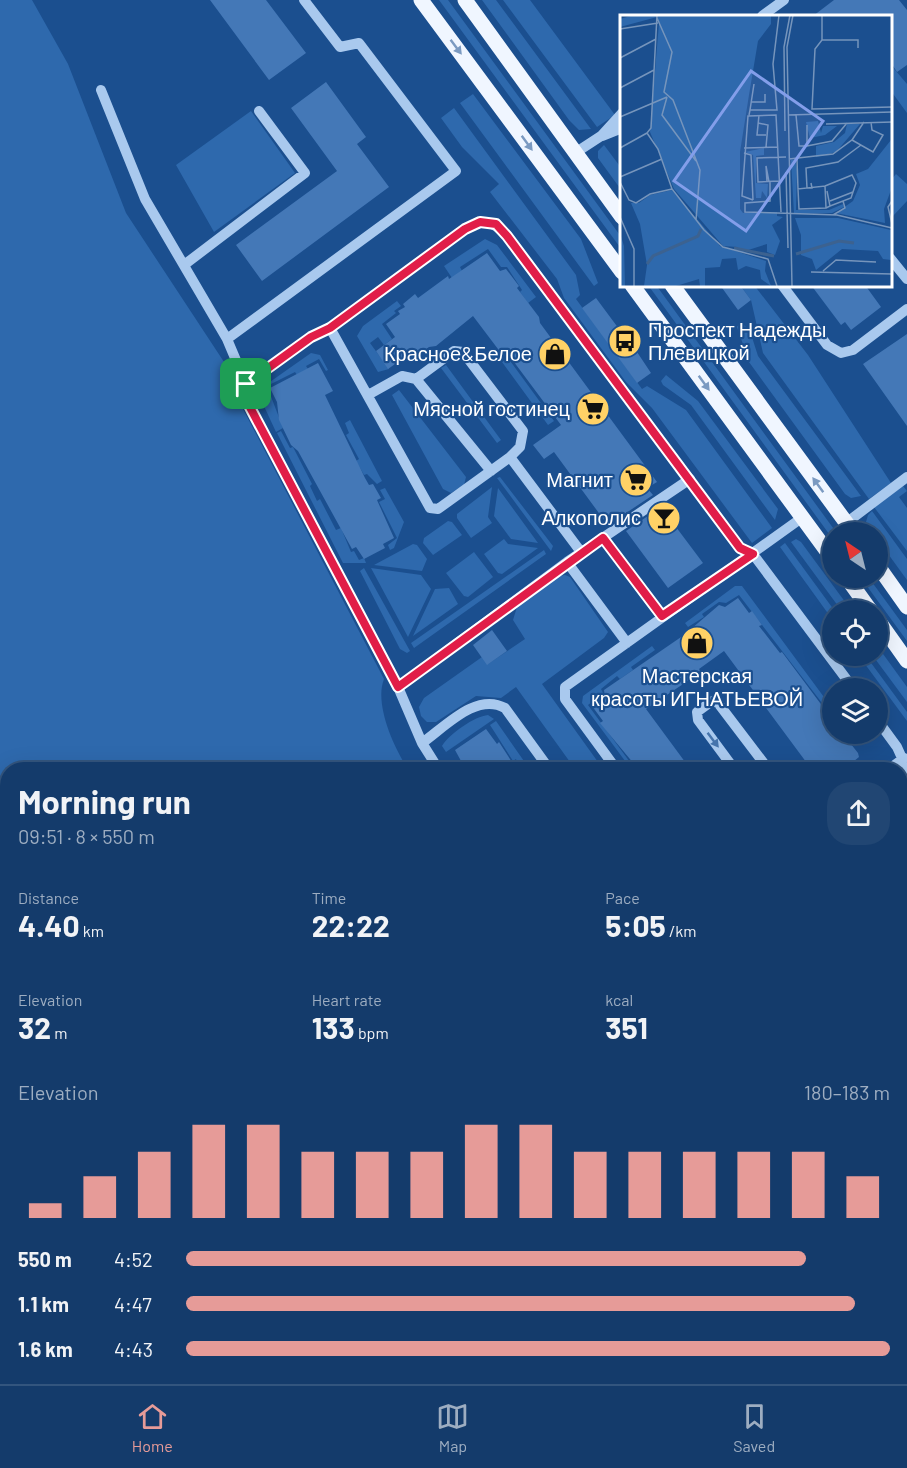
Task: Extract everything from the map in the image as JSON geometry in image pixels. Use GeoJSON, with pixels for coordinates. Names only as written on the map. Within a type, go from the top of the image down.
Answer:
{"type":"FeatureCollection","features":[{"type":"Feature","properties":{"kind":"main road"},"geometry":{"type":"LineString","coordinates":[[421,0],[620,269]]}},
{"type":"Feature","properties":{"kind":"main road"},"geometry":{"type":"LineString","coordinates":[[465,0],[620,214]]}},
{"type":"Feature","properties":{"kind":"main road"},"geometry":{"type":"LineString","coordinates":[[633,286],[822,544]]}},
{"type":"Feature","properties":{"kind":"main road"},"geometry":{"type":"LineString","coordinates":[[673,286],[845,522]]}},
{"type":"Feature","properties":{"kind":"main road"},"geometry":{"type":"LineString","coordinates":[[888,580],[907,607]]}},
{"type":"Feature","properties":{"kind":"main road"},"geometry":{"type":"LineString","coordinates":[[888,634],[907,661]]}},
{"type":"Feature","properties":{"kind":"lane"},"geometry":{"type":"LineString","coordinates":[[227,339],[456,171],[358,43],[340,47],[304,0]]}},
{"type":"Feature","properties":{"kind":"lane"},"geometry":{"type":"LineString","coordinates":[[763,15],[784,0]]}},
{"type":"Feature","properties":{"kind":"lane"},"geometry":{"type":"LineString","coordinates":[[101,90],[145,198],[227,339],[246,384]]}},
{"type":"Feature","properties":{"kind":"lane"},"geometry":{"type":"LineString","coordinates":[[184,265],[305,173],[259,111]]}},
{"type":"Feature","properties":{"kind":"lane"},"geometry":{"type":"LineString","coordinates":[[575,153],[601,136],[620,115]]}},
{"type":"Feature","properties":{"kind":"lane"},"geometry":{"type":"LineString","coordinates":[[601,136],[620,130]]}},
{"type":"Feature","properties":{"kind":"lane"},"geometry":{"type":"LineString","coordinates":[[434,762],[422,743],[398,687],[243,394],[246,384],[311,337],[330,328],[465,229],[480,222],[496,224],[740,548],[753,554],[846,678]]}},
{"type":"Feature","properties":{"kind":"lane"},"geometry":{"type":"LineString","coordinates":[[892,259],[907,279]]}},
{"type":"Feature","properties":{"kind":"lane"},"geometry":{"type":"LineString","coordinates":[[784,286],[827,345],[841,353],[853,350],[907,309]]}},
{"type":"Feature","properties":{"kind":"lane"},"geometry":{"type":"LineString","coordinates":[[330,328],[430,508],[438,509],[510,457],[520,447],[523,431],[463,352],[454,351],[416,379]]}},
{"type":"Feature","properties":{"kind":"lane"},"geometry":{"type":"LineString","coordinates":[[368,395],[402,376],[416,379],[490,471]]}},
{"type":"Feature","properties":{"kind":"lane"},"geometry":{"type":"LineString","coordinates":[[510,457],[581,552]]}},
{"type":"Feature","properties":{"kind":"lane"},"geometry":{"type":"LineString","coordinates":[[856,522],[907,477]]}},
{"type":"Feature","properties":{"kind":"lane"},"geometry":{"type":"LineString","coordinates":[[398,687],[581,552],[690,479]]}},
{"type":"Feature","properties":{"kind":"lane"},"geometry":{"type":"LineString","coordinates":[[611,762],[565,699],[565,687],[803,517]]}},
{"type":"Feature","properties":{"kind":"lane"},"geometry":{"type":"LineString","coordinates":[[603,538],[662,616]]}},
{"type":"Feature","properties":{"kind":"lane"},"geometry":{"type":"LineString","coordinates":[[567,562],[627,643]]}},
{"type":"Feature","properties":{"kind":"lane"},"geometry":{"type":"LineString","coordinates":[[729,762],[698,720],[697,712],[712,701],[718,703],[763,762]]}},
{"type":"Feature","properties":{"kind":"lane"},"geometry":{"type":"LineString","coordinates":[[422,743],[479,704],[496,703],[505,708],[544,762]]}},
{"type":"Feature","properties":{"kind":"lane"},"geometry":{"type":"LineString","coordinates":[[888,735],[905,762]]}},
{"type":"Feature","properties":{"kind":"shaded area"},"geometry":{"type":"Polygon","coordinates":[[[0,0],[32,0],[68,64],[126,213],[226,365],[232,388],[384,679],[382,701],[387,726],[404,762],[0,762],[0,0]]]}},
{"type":"Feature","properties":{"kind":"shaded area"},"geometry":{"type":"Polygon","coordinates":[[[439,0],[448,0],[620,235],[620,247],[439,0]]]}},
{"type":"Feature","properties":{"kind":"shaded area"},"geometry":{"type":"Polygon","coordinates":[[[482,0],[496,0],[591,129],[579,130],[569,120],[482,0]]]}},
{"type":"Feature","properties":{"kind":"shaded area"},"geometry":{"type":"Polygon","coordinates":[[[503,0],[530,0],[615,115],[597,127],[503,0]]]}},
{"type":"Feature","properties":{"kind":"shaded area"},"geometry":{"type":"Polygon","coordinates":[[[892,66],[907,84],[907,113],[892,92],[892,66]]]}},
{"type":"Feature","properties":{"kind":"shaded area"},"geometry":{"type":"Polygon","coordinates":[[[473,94],[581,239],[598,283],[594,286],[460,103],[473,94]]]}},
{"type":"Feature","properties":{"kind":"shaded area"},"geometry":{"type":"Polygon","coordinates":[[[454,108],[576,275],[580,295],[576,299],[642,389],[647,386],[686,410],[772,528],[752,543],[652,408],[626,382],[564,298],[557,279],[490,192],[499,184],[462,147],[441,118],[454,108]]]}},
{"type":"Feature","properties":{"kind":"shaded area"},"geometry":{"type":"Polygon","coordinates":[[[251,111],[295,173],[214,232],[176,165],[251,111]]]}},
{"type":"Feature","properties":{"kind":"shaded area"},"geometry":{"type":"Polygon","coordinates":[[[604,145],[620,166],[620,188],[598,158],[598,151],[604,145]]]}},
{"type":"Feature","properties":{"kind":"shaded area"},"geometry":{"type":"Polygon","coordinates":[[[896,174],[907,184],[907,201],[893,216],[892,198],[892,179],[896,174]]]}},
{"type":"Feature","properties":{"kind":"shaded area"},"geometry":{"type":"Polygon","coordinates":[[[485,239],[497,245],[536,297],[528,303],[507,267],[501,267],[488,249],[460,267],[462,271],[452,278],[444,266],[485,239]]]}},
{"type":"Feature","properties":{"kind":"shaded area"},"geometry":{"type":"Polygon","coordinates":[[[649,286],[657,286],[829,522],[822,522],[822,524],[649,286]]]}},
{"type":"Feature","properties":{"kind":"shaded area"},"geometry":{"type":"Polygon","coordinates":[[[741,286],[755,286],[808,355],[891,483],[869,499],[763,353],[751,300],[741,286]]]}},
{"type":"Feature","properties":{"kind":"shaded area"},"geometry":{"type":"Polygon","coordinates":[[[397,301],[401,306],[382,324],[392,339],[384,345],[378,337],[370,343],[389,369],[378,372],[357,336],[363,326],[397,301]]]}},
{"type":"Feature","properties":{"kind":"shaded area"},"geometry":{"type":"Polygon","coordinates":[[[739,324],[744,325],[750,331],[758,356],[861,496],[851,498],[845,494],[749,362],[737,327],[739,324]]]}},
{"type":"Feature","properties":{"kind":"shaded area"},"geometry":{"type":"Polygon","coordinates":[[[311,353],[320,355],[328,370],[326,371],[319,359],[306,366],[308,369],[297,375],[295,372],[267,386],[283,428],[276,432],[257,391],[311,353]]]}},
{"type":"Feature","properties":{"kind":"shaded area"},"geometry":{"type":"Polygon","coordinates":[[[508,358],[554,421],[548,425],[502,362],[508,358]]]}},
{"type":"Feature","properties":{"kind":"shaded area"},"geometry":{"type":"Polygon","coordinates":[[[446,365],[501,440],[497,443],[441,368],[446,365]]]}},
{"type":"Feature","properties":{"kind":"shaded area"},"geometry":{"type":"Polygon","coordinates":[[[666,375],[698,401],[778,509],[775,520],[691,405],[663,385],[661,381],[666,375]]]}},
{"type":"Feature","properties":{"kind":"shaded area"},"geometry":{"type":"Polygon","coordinates":[[[399,390],[466,477],[464,485],[451,493],[443,489],[392,395],[399,390]]]}},
{"type":"Feature","properties":{"kind":"shaded area"},"geometry":{"type":"Polygon","coordinates":[[[350,420],[382,481],[377,484],[367,474],[364,475],[356,461],[359,459],[346,435],[349,433],[345,423],[350,420]]]}},
{"type":"Feature","properties":{"kind":"shaded area"},"geometry":{"type":"Polygon","coordinates":[[[281,431],[290,448],[293,447],[312,484],[310,486],[317,501],[320,499],[336,530],[341,528],[351,552],[354,551],[359,560],[364,558],[366,563],[343,563],[277,433],[281,431]]]}},
{"type":"Feature","properties":{"kind":"shaded area"},"geometry":{"type":"Polygon","coordinates":[[[500,477],[553,546],[551,551],[497,478],[500,477]]]}},
{"type":"Feature","properties":{"kind":"shaded area"},"geometry":{"type":"Polygon","coordinates":[[[903,486],[907,491],[899,497],[907,508],[907,551],[888,526],[888,522],[885,522],[874,507],[903,486]]]}},
{"type":"Feature","properties":{"kind":"shaded area"},"geometry":{"type":"Polygon","coordinates":[[[492,487],[488,517],[492,523],[471,538],[457,518],[457,514],[492,487]]]}},
{"type":"Feature","properties":{"kind":"shaded area"},"geometry":{"type":"Polygon","coordinates":[[[385,488],[404,522],[394,548],[390,550],[388,545],[397,538],[379,502],[385,499],[380,490],[385,488]]]}},
{"type":"Feature","properties":{"kind":"shaded area"},"geometry":{"type":"Polygon","coordinates":[[[498,488],[538,543],[511,539],[494,516],[498,488]]]}},
{"type":"Feature","properties":{"kind":"shaded area"},"geometry":{"type":"Polygon","coordinates":[[[872,511],[880,522],[866,522],[872,511]]]}},
{"type":"Feature","properties":{"kind":"shaded area"},"geometry":{"type":"Polygon","coordinates":[[[448,521],[452,522],[462,535],[433,555],[423,543],[424,538],[448,521]]]}},
{"type":"Feature","properties":{"kind":"shaded area"},"geometry":{"type":"Polygon","coordinates":[[[888,533],[907,559],[907,580],[888,554],[888,533]]]}},
{"type":"Feature","properties":{"kind":"shaded area"},"geometry":{"type":"Polygon","coordinates":[[[504,539],[508,544],[538,548],[502,574],[498,573],[484,554],[504,539]]]}},
{"type":"Feature","properties":{"kind":"shaded area"},"geometry":{"type":"Polygon","coordinates":[[[796,539],[801,542],[822,571],[822,584],[791,542],[796,539]]]}},
{"type":"Feature","properties":{"kind":"shaded area"},"geometry":{"type":"Polygon","coordinates":[[[785,543],[827,600],[822,600],[822,605],[780,547],[785,543]]]}},
{"type":"Feature","properties":{"kind":"shaded area"},"geometry":{"type":"Polygon","coordinates":[[[413,544],[417,545],[427,559],[422,571],[374,565],[413,544]]]}},
{"type":"Feature","properties":{"kind":"shaded area"},"geometry":{"type":"Polygon","coordinates":[[[544,550],[546,554],[414,648],[411,643],[544,550]]]}},
{"type":"Feature","properties":{"kind":"shaded area"},"geometry":{"type":"Polygon","coordinates":[[[474,552],[493,577],[468,597],[464,596],[446,573],[474,552]]]}},
{"type":"Feature","properties":{"kind":"shaded area"},"geometry":{"type":"Polygon","coordinates":[[[364,568],[410,651],[407,653],[400,649],[360,571],[364,568]]]}},
{"type":"Feature","properties":{"kind":"shaded area"},"geometry":{"type":"Polygon","coordinates":[[[371,568],[421,575],[431,589],[408,637],[371,568]]]}},
{"type":"Feature","properties":{"kind":"shaded area"},"geometry":{"type":"Polygon","coordinates":[[[559,576],[570,577],[608,632],[604,638],[542,684],[598,762],[570,762],[516,687],[501,698],[476,696],[436,722],[427,722],[421,716],[419,707],[424,698],[482,657],[488,664],[525,639],[513,620],[517,607],[559,576]]]}},
{"type":"Feature","properties":{"kind":"shaded area"},"geometry":{"type":"Polygon","coordinates":[[[735,586],[742,586],[822,694],[822,703],[739,595],[726,603],[719,602],[702,614],[704,617],[688,627],[685,623],[735,586]]]}},
{"type":"Feature","properties":{"kind":"shaded area"},"geometry":{"type":"Polygon","coordinates":[[[449,588],[458,604],[413,636],[435,589],[449,588]]]}},
{"type":"Feature","properties":{"kind":"shaded area"},"geometry":{"type":"Polygon","coordinates":[[[825,588],[835,588],[844,600],[834,600],[825,588]]]}},
{"type":"Feature","properties":{"kind":"shaded area"},"geometry":{"type":"Polygon","coordinates":[[[868,588],[876,588],[885,600],[877,600],[868,588]]]}},
{"type":"Feature","properties":{"kind":"shaded area"},"geometry":{"type":"Polygon","coordinates":[[[888,604],[907,630],[907,641],[888,615],[888,604]]]}},
{"type":"Feature","properties":{"kind":"shaded area"},"geometry":{"type":"Polygon","coordinates":[[[652,646],[655,650],[631,667],[633,670],[620,679],[617,676],[601,689],[603,693],[588,705],[630,762],[626,762],[582,703],[583,696],[652,646]]]}},
{"type":"Feature","properties":{"kind":"shaded area"},"geometry":{"type":"Polygon","coordinates":[[[888,661],[907,687],[907,702],[880,666],[888,666],[888,661]]]}},
{"type":"Feature","properties":{"kind":"shaded area"},"geometry":{"type":"Polygon","coordinates":[[[866,666],[873,666],[882,678],[875,678],[866,666]]]}},
{"type":"Feature","properties":{"kind":"shaded area"},"geometry":{"type":"Polygon","coordinates":[[[888,686],[907,712],[907,721],[888,695],[888,686]]]}},
{"type":"Feature","properties":{"kind":"shaded area"},"geometry":{"type":"Polygon","coordinates":[[[488,715],[494,719],[446,752],[442,746],[450,736],[470,722],[488,715]]]}},
{"type":"Feature","properties":{"kind":"shaded area"},"geometry":{"type":"Polygon","coordinates":[[[496,721],[525,762],[517,762],[516,759],[513,761],[490,725],[496,721]]]}},
{"type":"Feature","properties":{"kind":"building"},"geometry":{"type":"Polygon","coordinates":[[[210,0],[266,0],[306,53],[269,80],[210,0]]]}},
{"type":"Feature","properties":{"kind":"building"},"geometry":{"type":"Polygon","coordinates":[[[834,0],[899,0],[907,10],[907,65],[897,72],[892,64],[892,15],[814,15],[834,0]]]}},
{"type":"Feature","properties":{"kind":"building"},"geometry":{"type":"Polygon","coordinates":[[[326,82],[366,137],[357,144],[389,187],[262,281],[236,245],[337,171],[291,108],[326,82]]]}},
{"type":"Feature","properties":{"kind":"building"},"geometry":{"type":"Polygon","coordinates":[[[487,253],[500,271],[506,269],[519,286],[517,288],[539,317],[540,323],[657,482],[647,488],[653,495],[617,519],[614,514],[604,520],[554,452],[544,459],[533,445],[561,425],[508,354],[504,357],[473,316],[436,346],[429,347],[418,355],[416,351],[388,369],[376,351],[395,337],[386,324],[400,314],[398,311],[405,307],[403,304],[415,294],[418,298],[448,276],[449,279],[487,253]]]}},
{"type":"Feature","properties":{"kind":"building"},"geometry":{"type":"Polygon","coordinates":[[[721,286],[741,286],[751,300],[738,310],[721,286]]]}},
{"type":"Feature","properties":{"kind":"building"},"geometry":{"type":"Polygon","coordinates":[[[812,286],[866,286],[881,307],[851,330],[845,322],[841,325],[812,286]]]}},
{"type":"Feature","properties":{"kind":"building"},"geometry":{"type":"Polygon","coordinates":[[[596,298],[619,329],[621,328],[651,373],[637,383],[582,308],[596,298]]]}},
{"type":"Feature","properties":{"kind":"building"},"geometry":{"type":"Polygon","coordinates":[[[907,334],[907,426],[863,364],[907,334]]]}},
{"type":"Feature","properties":{"kind":"building"},"geometry":{"type":"Polygon","coordinates":[[[318,363],[333,391],[325,395],[365,478],[369,485],[373,484],[381,498],[377,500],[394,538],[383,544],[385,548],[364,559],[356,547],[352,549],[298,451],[291,445],[279,420],[277,402],[270,388],[318,363]]]}},
{"type":"Feature","properties":{"kind":"building"},"geometry":{"type":"Polygon","coordinates":[[[661,507],[703,563],[668,588],[626,531],[661,507]]]}},
{"type":"Feature","properties":{"kind":"building"},"geometry":{"type":"Polygon","coordinates":[[[738,598],[749,613],[752,611],[762,625],[759,626],[780,653],[782,652],[822,706],[822,744],[851,744],[859,757],[853,762],[806,762],[724,651],[699,669],[701,672],[646,709],[685,762],[632,762],[600,723],[603,721],[592,706],[605,696],[604,690],[684,635],[719,605],[725,607],[738,598]]]}},
{"type":"Feature","properties":{"kind":"building"},"geometry":{"type":"Polygon","coordinates":[[[492,630],[507,651],[487,665],[473,645],[492,630]]]}},
{"type":"Feature","properties":{"kind":"building"},"geometry":{"type":"Polygon","coordinates":[[[486,729],[497,744],[499,742],[512,762],[462,762],[455,750],[486,729]]]}},
{"type":"Feature","properties":{"kind":"place","name":"Проспект Надежды Плевицкой"},"geometry":{"type":"Point","coordinates":[625,341]}},
{"type":"Feature","properties":{"kind":"place","name":"Красное&Белое"},"geometry":{"type":"Point","coordinates":[555,354]}},
{"type":"Feature","properties":{"kind":"place","name":"Мясной гостинец"},"geometry":{"type":"Point","coordinates":[593,409]}},
{"type":"Feature","properties":{"kind":"place","name":"Магнит"},"geometry":{"type":"Point","coordinates":[636,480]}},
{"type":"Feature","properties":{"kind":"place","name":"Алкополис"},"geometry":{"type":"Point","coordinates":[664,518]}},
{"type":"Feature","properties":{"kind":"place","name":"Мастерская красоты ИГНАТЬЕВОЙ"},"geometry":{"type":"Point","coordinates":[697,643]}},
{"type":"Feature","properties":{"kind":"route"},"geometry":{"type":"LineString","coordinates":[[480,222],[496,224],[740,548],[753,554],[662,616],[603,538],[398,687],[243,394],[246,384],[311,337],[330,328],[465,229],[480,222]]}}]}
